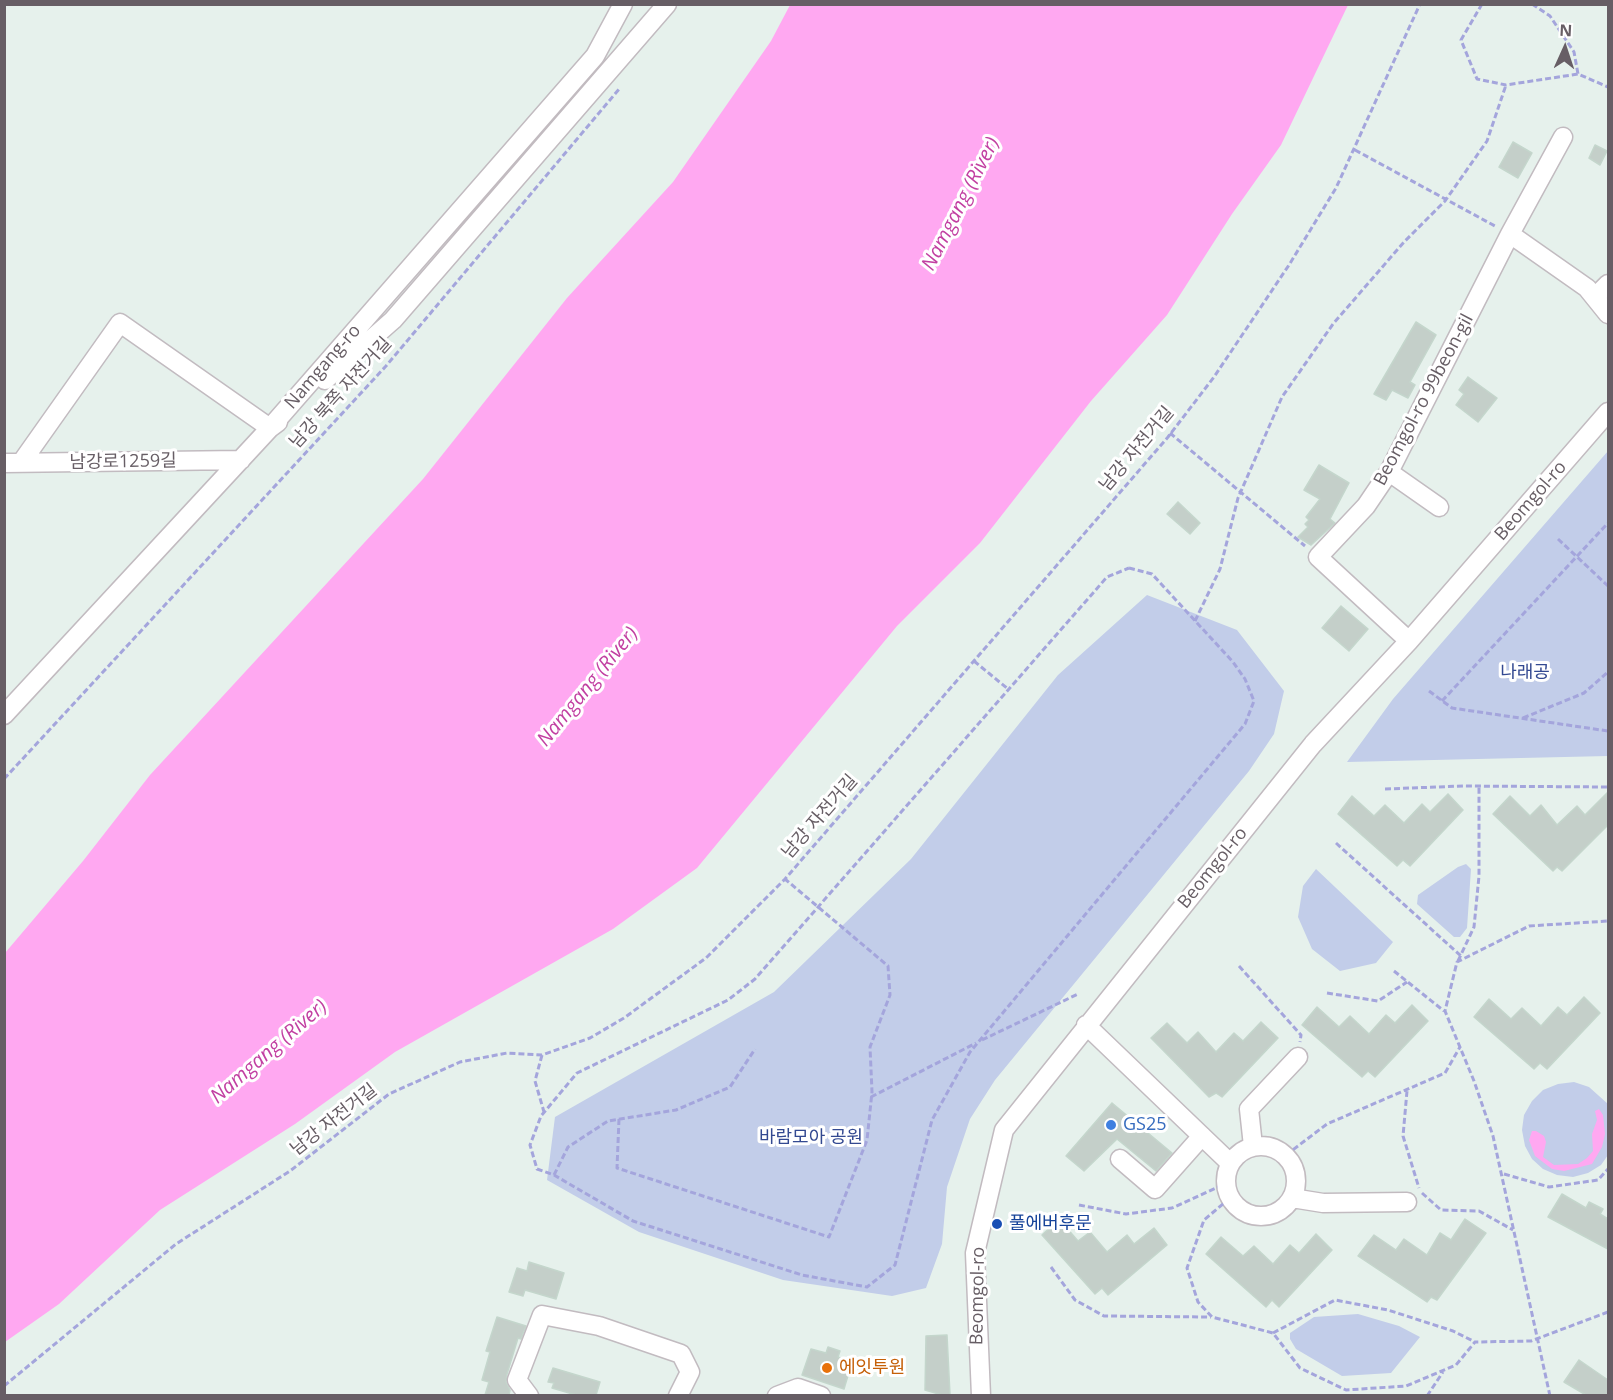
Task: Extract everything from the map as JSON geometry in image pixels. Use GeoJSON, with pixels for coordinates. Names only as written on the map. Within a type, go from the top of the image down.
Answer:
{"type":"FeatureCollection","features":[{"type":"Feature","properties":{"kind":"street","name":"Namgang-ro"},"geometry":{"type":"LineString","coordinates":[[4,716],[270,428],[596,56],[623,4]]}},
{"type":"Feature","properties":{"kind":"street"},"geometry":{"type":"LineString","coordinates":[[13,463],[120,323],[270,428],[393,320],[667,4]]}},
{"type":"Feature","properties":{"kind":"street","name":"Beomgol-ro 99beon-gil"},"geometry":{"type":"LineString","coordinates":[[1318,557],[1366,506],[1389,472],[1510,234],[1563,136]]}},
{"type":"Feature","properties":{"kind":"street"},"geometry":{"type":"LineString","coordinates":[[1510,234],[1587,288],[1608,314]]}},
{"type":"Feature","properties":{"kind":"street"},"geometry":{"type":"LineString","coordinates":[[1595,297],[1608,284]]}},
{"type":"Feature","properties":{"kind":"street","name":"Beomgol-ro"},"geometry":{"type":"LineString","coordinates":[[981,1395],[975,1253],[1004,1130],[1313,744],[1409,642],[1608,412]]}},
{"type":"Feature","properties":{"kind":"street","name":"남강로1259길"},"geometry":{"type":"LineString","coordinates":[[13,463],[241,460]]}},
{"type":"Feature","properties":{"kind":"street"},"geometry":{"type":"LineString","coordinates":[[1389,472],[1439,507]]}},
{"type":"Feature","properties":{"kind":"street"},"geometry":{"type":"LineString","coordinates":[[1318,557],[1409,642]]}},
{"type":"Feature","properties":{"kind":"street"},"geometry":{"type":"LineString","coordinates":[[1086,1025],[1230,1163]]}},
{"type":"Feature","properties":{"kind":"street"},"geometry":{"type":"LineString","coordinates":[[1253,1146],[1249,1109],[1298,1057]]}},
{"type":"Feature","properties":{"kind":"street"},"geometry":{"type":"LineString","coordinates":[[1120,1159],[1155,1189],[1202,1136]]}},
{"type":"Feature","properties":{"kind":"street"},"geometry":{"type":"LineString","coordinates":[[1264,1145],[1286,1155],[1296,1175],[1292,1198],[1285,1207],[1265,1216],[1243,1212],[1230,1198],[1226,1184],[1230,1163],[1236,1155],[1253,1146],[1264,1145]]}},
{"type":"Feature","properties":{"kind":"street"},"geometry":{"type":"LineString","coordinates":[[1292,1198],[1323,1203],[1407,1202]]}},
{"type":"Feature","properties":{"kind":"street"},"geometry":{"type":"LineString","coordinates":[[529,1395],[517,1380],[542,1315],[599,1326],[681,1354],[690,1372],[678,1395]]}},
{"type":"Feature","properties":{"kind":"street"},"geometry":{"type":"LineString","coordinates":[[777,1395],[798,1388],[821,1395]]}},
{"type":"Feature","properties":{"kind":"path","name":"남강 자전거길"},"geometry":{"type":"LineString","coordinates":[[4,1386],[176,1244],[290,1171],[389,1094],[460,1062],[507,1053],[542,1054],[590,1038],[624,1018],[706,958],[785,879],[1170,433],[1214,376],[1336,188],[1420,4]]}},
{"type":"Feature","properties":{"kind":"path"},"geometry":{"type":"LineString","coordinates":[[1482,4],[1461,40],[1477,79],[1506,85],[1578,74],[1608,87]]}},
{"type":"Feature","properties":{"kind":"path"},"geometry":{"type":"LineString","coordinates":[[1532,4],[1550,16],[1574,52],[1578,74]]}},
{"type":"Feature","properties":{"kind":"path","name":"남강 북쪽 자전거길"},"geometry":{"type":"LineString","coordinates":[[4,779],[386,366],[624,82]]}},
{"type":"Feature","properties":{"kind":"path"},"geometry":{"type":"LineString","coordinates":[[1195,621],[1220,569],[1241,491],[1282,397],[1333,324],[1404,242],[1446,201],[1487,141],[1506,85]]}},
{"type":"Feature","properties":{"kind":"path"},"geometry":{"type":"LineString","coordinates":[[1355,150],[1510,234]]}},
{"type":"Feature","properties":{"kind":"path"},"geometry":{"type":"LineString","coordinates":[[1170,433],[1318,557]]}},
{"type":"Feature","properties":{"kind":"path"},"geometry":{"type":"LineString","coordinates":[[1442,701],[1608,523]]}},
{"type":"Feature","properties":{"kind":"path"},"geometry":{"type":"LineString","coordinates":[[1558,539],[1608,586]]}},
{"type":"Feature","properties":{"kind":"path"},"geometry":{"type":"LineString","coordinates":[[1129,568],[1152,574],[1195,621],[1245,679],[1254,701],[1245,724],[970,1052],[932,1120],[895,1264],[867,1287],[802,1275],[633,1221],[554,1175],[537,1169],[530,1145],[544,1112],[577,1073],[728,1000],[755,979],[1107,577],[1129,568]]}},
{"type":"Feature","properties":{"kind":"path"},"geometry":{"type":"LineString","coordinates":[[974,661],[1008,689]]}},
{"type":"Feature","properties":{"kind":"path"},"geometry":{"type":"LineString","coordinates":[[1521,718],[1584,693],[1608,672]]}},
{"type":"Feature","properties":{"kind":"path"},"geometry":{"type":"LineString","coordinates":[[1429,691],[1452,708],[1608,731]]}},
{"type":"Feature","properties":{"kind":"path"},"geometry":{"type":"LineString","coordinates":[[1385,789],[1479,786],[1608,787]]}},
{"type":"Feature","properties":{"kind":"path"},"geometry":{"type":"LineString","coordinates":[[1445,1011],[1457,963],[1474,927],[1479,876],[1479,786]]}},
{"type":"Feature","properties":{"kind":"path"},"geometry":{"type":"LineString","coordinates":[[1336,843],[1461,956]]}},
{"type":"Feature","properties":{"kind":"path"},"geometry":{"type":"LineString","coordinates":[[619,1119],[617,1168],[829,1237],[867,1140],[871,1097],[870,1047],[891,995],[888,966],[785,879]]}},
{"type":"Feature","properties":{"kind":"path"},"geometry":{"type":"LineString","coordinates":[[1457,963],[1529,926],[1608,921]]}},
{"type":"Feature","properties":{"kind":"path"},"geometry":{"type":"LineString","coordinates":[[1239,966],[1301,1035],[1298,1057]]}},
{"type":"Feature","properties":{"kind":"path"},"geometry":{"type":"LineString","coordinates":[[1394,971],[1445,1011],[1493,1136],[1550,1395]]}},
{"type":"Feature","properties":{"kind":"path"},"geometry":{"type":"LineString","coordinates":[[1327,993],[1378,1001],[1407,982]]}},
{"type":"Feature","properties":{"kind":"path"},"geometry":{"type":"LineString","coordinates":[[871,1097],[979,1041],[1078,994]]}},
{"type":"Feature","properties":{"kind":"path"},"geometry":{"type":"LineString","coordinates":[[1286,1155],[1327,1124],[1445,1074],[1460,1047]]}},
{"type":"Feature","properties":{"kind":"path"},"geometry":{"type":"LineString","coordinates":[[554,1175],[568,1147],[608,1121],[676,1110],[730,1087],[755,1049]]}},
{"type":"Feature","properties":{"kind":"path"},"geometry":{"type":"LineString","coordinates":[[542,1054],[535,1081],[544,1112]]}},
{"type":"Feature","properties":{"kind":"path"},"geometry":{"type":"LineString","coordinates":[[1407,1091],[1403,1136],[1419,1190],[1441,1210],[1479,1211],[1513,1230]]}},
{"type":"Feature","properties":{"kind":"path"},"geometry":{"type":"LineString","coordinates":[[1503,1174],[1549,1187],[1598,1180],[1608,1169]]}},
{"type":"Feature","properties":{"kind":"path"},"geometry":{"type":"LineString","coordinates":[[1212,1317],[1198,1302],[1187,1268],[1204,1220],[1230,1198]]}},
{"type":"Feature","properties":{"kind":"path"},"geometry":{"type":"LineString","coordinates":[[1051,1267],[1074,1300],[1104,1316],[1212,1317],[1274,1333],[1300,1368],[1346,1390],[1406,1386],[1456,1365],[1475,1342]]}},
{"type":"Feature","properties":{"kind":"path"},"geometry":{"type":"LineString","coordinates":[[1274,1333],[1335,1300],[1388,1310],[1453,1331],[1475,1342],[1536,1339],[1608,1312]]}},
{"type":"Feature","properties":{"kind":"path"},"geometry":{"type":"LineString","coordinates":[[1427,1395],[1444,1370]]}},
{"type":"Feature","properties":{"kind":"green space","name":"나래공"},"geometry":{"type":"Polygon","coordinates":[[[1608,451],[1608,756],[1347,762],[1393,699],[1608,451]]]}},
{"type":"Feature","properties":{"kind":"green space","name":"바람모아 공원"},"geometry":{"type":"Polygon","coordinates":[[[1147,595],[1237,630],[1284,691],[1274,734],[1249,771],[995,1080],[970,1119],[947,1187],[942,1244],[926,1288],[892,1296],[783,1280],[639,1232],[547,1180],[555,1117],[774,992],[911,859],[1058,675],[1147,595]]]}},
{"type":"Feature","properties":{"kind":"green space"},"geometry":{"type":"Polygon","coordinates":[[[1466,864],[1471,869],[1467,928],[1460,937],[1454,937],[1417,904],[1418,895],[1458,867],[1466,864]]]}},
{"type":"Feature","properties":{"kind":"green space"},"geometry":{"type":"Polygon","coordinates":[[[1316,869],[1393,942],[1376,963],[1340,971],[1312,949],[1298,917],[1303,886],[1316,869]]]}},
{"type":"Feature","properties":{"kind":"green space"},"geometry":{"type":"Polygon","coordinates":[[[1574,1082],[1589,1087],[1608,1104],[1608,1155],[1601,1165],[1588,1173],[1573,1177],[1557,1175],[1543,1169],[1532,1159],[1525,1146],[1522,1130],[1524,1115],[1532,1101],[1543,1090],[1558,1084],[1574,1082]]]}},
{"type":"Feature","properties":{"kind":"green space"},"geometry":{"type":"Polygon","coordinates":[[[1358,1314],[1399,1326],[1420,1337],[1391,1373],[1342,1376],[1296,1349],[1290,1339],[1290,1333],[1314,1317],[1358,1314]]]}},
{"type":"Feature","properties":{"kind":"water","name":"Namgang (River)"},"geometry":{"type":"Polygon","coordinates":[[[790,5],[1348,5],[1281,145],[1232,214],[1167,315],[1091,401],[980,543],[897,626],[697,868],[613,929],[395,1052],[295,1124],[160,1210],[59,1304],[5,1342],[5,953],[83,861],[150,775],[423,479],[567,298],[673,182],[771,41],[790,5]]]}},
{"type":"Feature","properties":{"kind":"water"},"geometry":{"type":"Polygon","coordinates":[[[1599,1109],[1603,1115],[1605,1134],[1602,1147],[1592,1164],[1564,1171],[1552,1169],[1535,1156],[1529,1140],[1532,1131],[1544,1136],[1546,1142],[1543,1157],[1554,1165],[1578,1164],[1587,1158],[1593,1151],[1592,1134],[1597,1120],[1595,1111],[1599,1109]]]}},
{"type":"Feature","properties":{"kind":"building"},"geometry":{"type":"Polygon","coordinates":[[[1513,142],[1532,153],[1518,178],[1499,167],[1513,142]]]}},
{"type":"Feature","properties":{"kind":"building"},"geometry":{"type":"Polygon","coordinates":[[[1595,145],[1607,151],[1600,165],[1589,158],[1595,145]]]}},
{"type":"Feature","properties":{"kind":"building"},"geometry":{"type":"Polygon","coordinates":[[[1416,322],[1436,335],[1410,382],[1415,385],[1408,398],[1392,390],[1386,400],[1374,394],[1416,322]]]}},
{"type":"Feature","properties":{"kind":"building"},"geometry":{"type":"Polygon","coordinates":[[[1468,377],[1497,398],[1478,422],[1456,405],[1464,394],[1459,390],[1468,377]]]}},
{"type":"Feature","properties":{"kind":"building"},"geometry":{"type":"Polygon","coordinates":[[[1319,465],[1349,483],[1330,519],[1335,523],[1311,545],[1298,537],[1308,527],[1305,524],[1309,520],[1306,517],[1320,499],[1304,490],[1319,465]]]}},
{"type":"Feature","properties":{"kind":"building"},"geometry":{"type":"Polygon","coordinates":[[[1178,502],[1200,523],[1190,534],[1167,514],[1178,502]]]}},
{"type":"Feature","properties":{"kind":"building"},"geometry":{"type":"Polygon","coordinates":[[[1341,606],[1368,629],[1349,651],[1322,628],[1341,606]]]}},
{"type":"Feature","properties":{"kind":"building"},"geometry":{"type":"Polygon","coordinates":[[[1608,792],[1608,825],[1562,871],[1557,867],[1553,871],[1493,814],[1510,796],[1530,816],[1541,805],[1557,825],[1577,806],[1585,815],[1608,792]]]}},
{"type":"Feature","properties":{"kind":"building"},"geometry":{"type":"Polygon","coordinates":[[[1448,794],[1463,810],[1410,866],[1403,860],[1397,866],[1338,814],[1352,796],[1374,816],[1385,805],[1404,823],[1422,804],[1430,812],[1448,794]]]}},
{"type":"Feature","properties":{"kind":"building"},"geometry":{"type":"Polygon","coordinates":[[[1584,997],[1600,1013],[1547,1069],[1540,1063],[1534,1069],[1474,1017],[1489,999],[1511,1019],[1522,1008],[1541,1026],[1558,1007],[1567,1015],[1584,997]]]}},
{"type":"Feature","properties":{"kind":"building"},"geometry":{"type":"Polygon","coordinates":[[[1412,1005],[1428,1021],[1375,1077],[1368,1071],[1362,1077],[1302,1025],[1317,1007],[1339,1027],[1350,1016],[1369,1034],[1386,1015],[1395,1023],[1412,1005]]]}},
{"type":"Feature","properties":{"kind":"building"},"geometry":{"type":"Polygon","coordinates":[[[1261,1022],[1278,1038],[1222,1097],[1216,1093],[1209,1097],[1151,1038],[1167,1023],[1187,1043],[1198,1032],[1216,1052],[1234,1033],[1243,1041],[1261,1022]]]}},
{"type":"Feature","properties":{"kind":"building"},"geometry":{"type":"Polygon","coordinates":[[[1112,1103],[1172,1153],[1156,1171],[1117,1139],[1084,1171],[1066,1156],[1112,1103]]]}},
{"type":"Feature","properties":{"kind":"building"},"geometry":{"type":"Polygon","coordinates":[[[1562,1194],[1586,1208],[1589,1202],[1603,1209],[1600,1214],[1608,1219],[1608,1249],[1548,1217],[1562,1194]]]}},
{"type":"Feature","properties":{"kind":"building"},"geometry":{"type":"Polygon","coordinates":[[[1059,1219],[1078,1241],[1090,1232],[1107,1252],[1127,1235],[1134,1244],[1154,1228],[1167,1245],[1108,1295],[1102,1288],[1095,1294],[1042,1235],[1059,1219]]]}},
{"type":"Feature","properties":{"kind":"building"},"geometry":{"type":"Polygon","coordinates":[[[1465,1219],[1486,1233],[1437,1300],[1431,1297],[1427,1302],[1358,1256],[1374,1235],[1396,1250],[1404,1239],[1427,1255],[1440,1233],[1451,1240],[1465,1219]]]}},
{"type":"Feature","properties":{"kind":"building"},"geometry":{"type":"Polygon","coordinates":[[[1316,1234],[1332,1250],[1279,1307],[1272,1300],[1266,1307],[1206,1254],[1221,1237],[1243,1256],[1254,1246],[1273,1264],[1290,1245],[1299,1253],[1316,1234]]]}},
{"type":"Feature","properties":{"kind":"building"},"geometry":{"type":"Polygon","coordinates":[[[529,1262],[564,1273],[556,1299],[525,1290],[523,1296],[509,1292],[517,1268],[527,1271],[529,1262]]]}},
{"type":"Feature","properties":{"kind":"building"},"geometry":{"type":"Polygon","coordinates":[[[497,1317],[526,1326],[521,1339],[518,1338],[507,1374],[509,1395],[485,1395],[489,1382],[482,1380],[490,1352],[486,1351],[497,1317]]]}},
{"type":"Feature","properties":{"kind":"building"},"geometry":{"type":"Polygon","coordinates":[[[947,1335],[950,1395],[942,1395],[925,1390],[926,1336],[947,1335]]]}},
{"type":"Feature","properties":{"kind":"building","name":"에잇투원"},"geometry":{"type":"Polygon","coordinates":[[[828,1347],[840,1351],[838,1357],[852,1362],[844,1389],[802,1375],[811,1349],[826,1353],[828,1347]]]}},
{"type":"Feature","properties":{"kind":"building"},"geometry":{"type":"Polygon","coordinates":[[[1579,1360],[1608,1380],[1608,1395],[1586,1395],[1564,1382],[1579,1360]]]}},
{"type":"Feature","properties":{"kind":"building"},"geometry":{"type":"Polygon","coordinates":[[[553,1368],[600,1382],[596,1395],[576,1395],[552,1388],[554,1383],[548,1382],[553,1368]]]}},
{"type":"Feature","properties":{"kind":"place","name":"GS25"},"geometry":{"type":"Point","coordinates":[1111,1125]}},
{"type":"Feature","properties":{"kind":"place","name":"풀에버후문"},"geometry":{"type":"Point","coordinates":[997,1224]}},
{"type":"Feature","properties":{"kind":"place","name":"에잇투원"},"geometry":{"type":"Point","coordinates":[827,1368]}}]}
